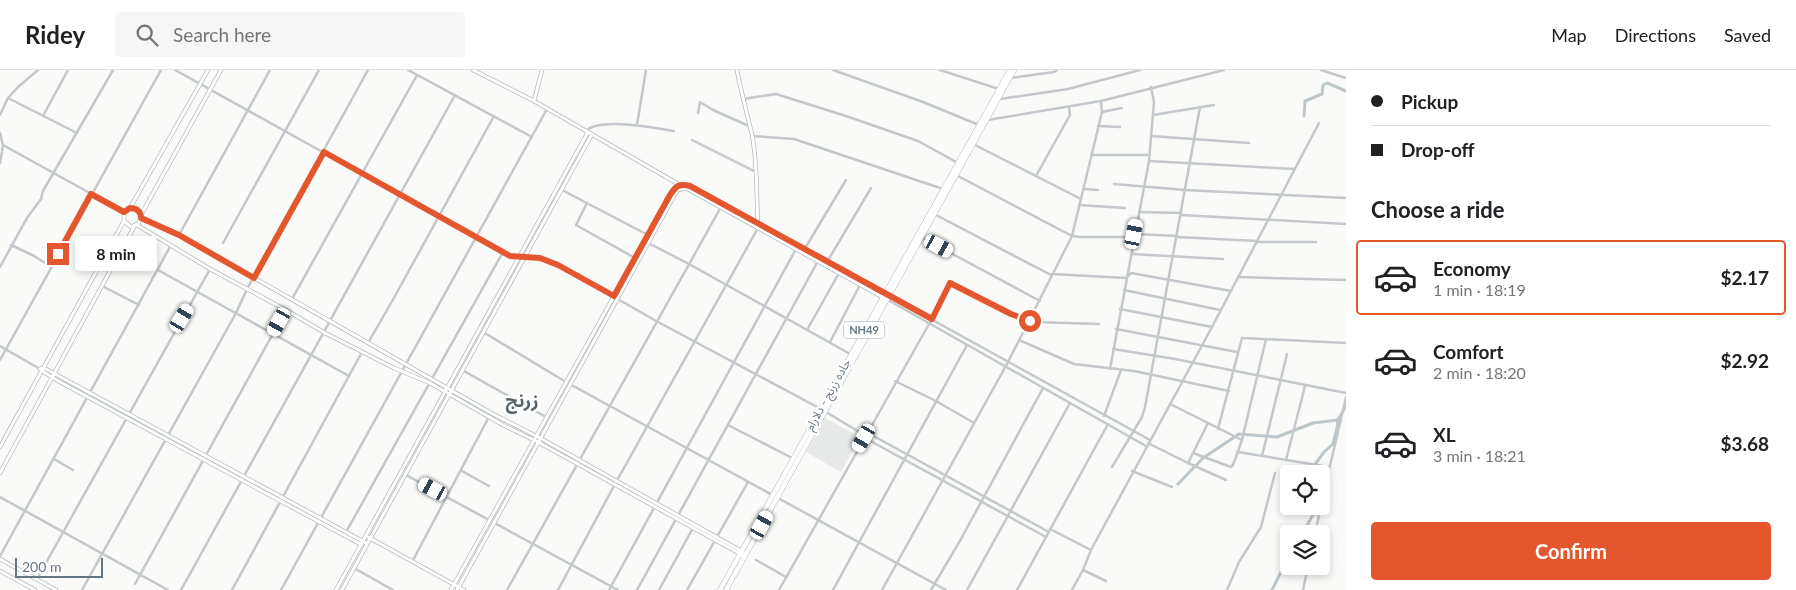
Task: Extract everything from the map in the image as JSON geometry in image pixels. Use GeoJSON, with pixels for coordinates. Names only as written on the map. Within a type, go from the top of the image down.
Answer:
{"type":"FeatureCollection","features":[{"type":"Feature","properties":{"kind":"highway","name":"جاده زرنج - دلارام"},"geometry":{"type":"LineString","coordinates":[[726,590],[775,495],[1010,70]]}},
{"type":"Feature","properties":{"kind":"highway","name":"جاده زرنج - دلارام"},"geometry":{"type":"LineString","coordinates":[[885,296],[922,237],[1014,70]]}},
{"type":"Feature","properties":{"kind":"highway","name":"جاده زرنج - دلارام"},"geometry":{"type":"LineString","coordinates":[[775,495],[792,458],[823,410]]}},
{"type":"Feature","properties":{"kind":"highway","name":"جاده زرنج - دلارام"},"geometry":{"type":"LineString","coordinates":[[720,590],[743,554]]}},
{"type":"Feature","properties":{"kind":"main road"},"geometry":{"type":"LineString","coordinates":[[0,447],[124,221],[124,212],[130,208],[208,70]]}},
{"type":"Feature","properties":{"kind":"main road"},"geometry":{"type":"LineString","coordinates":[[0,473],[221,70]]}},
{"type":"Feature","properties":{"kind":"main road"},"geometry":{"type":"LineString","coordinates":[[473,70],[534,101],[680,184],[690,186],[838,273],[885,296]]}},
{"type":"Feature","properties":{"kind":"main road"},"geometry":{"type":"LineString","coordinates":[[534,101],[542,70]]}},
{"type":"Feature","properties":{"kind":"main road"},"geometry":{"type":"LineString","coordinates":[[737,70],[742,99],[752,136],[756,172],[758,226]]}},
{"type":"Feature","properties":{"kind":"main road"},"geometry":{"type":"LineString","coordinates":[[336,590],[520,257],[587,131]]}},
{"type":"Feature","properties":{"kind":"main road"},"geometry":{"type":"LineString","coordinates":[[342,590],[592,134]]}},
{"type":"Feature","properties":{"kind":"main road"},"geometry":{"type":"LineString","coordinates":[[680,184],[683,188],[828,262],[885,296]]}},
{"type":"Feature","properties":{"kind":"main road"},"geometry":{"type":"LineString","coordinates":[[616,297],[670,195],[674,188],[680,184]]}},
{"type":"Feature","properties":{"kind":"main road"},"geometry":{"type":"LineString","coordinates":[[457,588],[646,242],[674,196],[683,188]]}},
{"type":"Feature","properties":{"kind":"main road"},"geometry":{"type":"LineString","coordinates":[[130,208],[137,209],[141,217],[179,235],[432,379],[446,389],[449,394],[539,440],[743,554]]}},
{"type":"Feature","properties":{"kind":"main road"},"geometry":{"type":"LineString","coordinates":[[124,221],[128,226],[136,226],[171,245],[325,333],[403,372],[451,390],[490,415]]}},
{"type":"Feature","properties":{"kind":"main road"},"geometry":{"type":"LineString","coordinates":[[42,369],[366,545]]}},
{"type":"Feature","properties":{"kind":"main road"},"geometry":{"type":"LineString","coordinates":[[451,590],[546,417],[568,383]]}},
{"type":"Feature","properties":{"kind":"main road"},"geometry":{"type":"LineString","coordinates":[[320,521],[346,533],[361,543]]}},
{"type":"Feature","properties":{"kind":"main road"},"geometry":{"type":"LineString","coordinates":[[365,536],[454,584],[457,588],[464,590]]}},
{"type":"Feature","properties":{"kind":"main road"},"geometry":{"type":"LineString","coordinates":[[0,557],[56,590]]}},
{"type":"Feature","properties":{"kind":"main road"},"geometry":{"type":"LineString","coordinates":[[0,571],[34,590]]}},
{"type":"Feature","properties":{"kind":"street"},"geometry":{"type":"LineString","coordinates":[[0,115],[8,98],[38,70]]}},
{"type":"Feature","properties":{"kind":"street"},"geometry":{"type":"LineString","coordinates":[[43,116],[68,70]]}},
{"type":"Feature","properties":{"kind":"street"},"geometry":{"type":"LineString","coordinates":[[0,267],[27,218],[41,199],[43,191],[113,70]]}},
{"type":"Feature","properties":{"kind":"street"},"geometry":{"type":"LineString","coordinates":[[0,360],[161,70]]}},
{"type":"Feature","properties":{"kind":"street"},"geometry":{"type":"LineString","coordinates":[[174,70],[286,130],[510,256],[540,258],[558,265],[658,322],[823,410],[904,460],[1046,537]]}},
{"type":"Feature","properties":{"kind":"street"},"geometry":{"type":"LineString","coordinates":[[179,235],[270,70]]}},
{"type":"Feature","properties":{"kind":"street"},"geometry":{"type":"LineString","coordinates":[[223,243],[319,70]]}},
{"type":"Feature","properties":{"kind":"street"},"geometry":{"type":"LineString","coordinates":[[82,590],[236,314],[247,289],[368,70]]}},
{"type":"Feature","properties":{"kind":"street"},"geometry":{"type":"LineString","coordinates":[[408,70],[532,137]]}},
{"type":"Feature","properties":{"kind":"street"},"geometry":{"type":"LineString","coordinates":[[638,124],[646,70]]}},
{"type":"Feature","properties":{"kind":"street"},"geometry":{"type":"LineString","coordinates":[[833,70],[923,102],[979,125]]}},
{"type":"Feature","properties":{"kind":"street"},"geometry":{"type":"LineString","coordinates":[[940,70],[999,89]]}},
{"type":"Feature","properties":{"kind":"street"},"geometry":{"type":"LineString","coordinates":[[1010,78],[1057,70]]}},
{"type":"Feature","properties":{"kind":"street"},"geometry":{"type":"LineString","coordinates":[[998,99],[1068,89],[1140,70]]}},
{"type":"Feature","properties":{"kind":"street"},"geometry":{"type":"LineString","coordinates":[[986,120],[1069,108],[1224,70]]}},
{"type":"Feature","properties":{"kind":"street"},"geometry":{"type":"LineString","coordinates":[[1321,70],[1346,78]]}},
{"type":"Feature","properties":{"kind":"street"},"geometry":{"type":"LineString","coordinates":[[292,300],[416,75]]}},
{"type":"Feature","properties":{"kind":"street"},"geometry":{"type":"LineString","coordinates":[[1110,369],[1150,155],[1154,102],[1151,87]]}},
{"type":"Feature","properties":{"kind":"street"},"geometry":{"type":"LineString","coordinates":[[742,99],[776,94],[846,116],[918,142],[958,163]]}},
{"type":"Feature","properties":{"kind":"street"},"geometry":{"type":"LineString","coordinates":[[181,590],[325,333],[399,194],[455,95]]}},
{"type":"Feature","properties":{"kind":"street"},"geometry":{"type":"LineString","coordinates":[[8,98],[77,133]]}},
{"type":"Feature","properties":{"kind":"street"},"geometry":{"type":"LineString","coordinates":[[882,590],[1008,362],[1072,236],[1102,112],[1101,101]]}},
{"type":"Feature","properties":{"kind":"street"},"geometry":{"type":"LineString","coordinates":[[698,113],[700,102],[749,126]]}},
{"type":"Feature","properties":{"kind":"street"},"geometry":{"type":"LineString","coordinates":[[1153,115],[1214,104]]}},
{"type":"Feature","properties":{"kind":"street"},"geometry":{"type":"LineString","coordinates":[[1112,467],[1142,417],[1145,407],[1200,107]]}},
{"type":"Feature","properties":{"kind":"street"},"geometry":{"type":"LineString","coordinates":[[1036,176],[1070,115],[1069,108]]}},
{"type":"Feature","properties":{"kind":"street"},"geometry":{"type":"LineString","coordinates":[[1102,112],[1122,108]]}},
{"type":"Feature","properties":{"kind":"street"},"geometry":{"type":"LineString","coordinates":[[281,590],[547,109]]}},
{"type":"Feature","properties":{"kind":"street"},"geometry":{"type":"LineString","coordinates":[[368,343],[494,116]]}},
{"type":"Feature","properties":{"kind":"street"},"geometry":{"type":"LineString","coordinates":[[587,131],[591,126],[638,124],[674,131]]}},
{"type":"Feature","properties":{"kind":"street"},"geometry":{"type":"LineString","coordinates":[[1072,590],[1132,472],[1212,327],[1319,124]]}},
{"type":"Feature","properties":{"kind":"street"},"geometry":{"type":"LineString","coordinates":[[1098,126],[1120,127]]}},
{"type":"Feature","properties":{"kind":"street"},"geometry":{"type":"LineString","coordinates":[[0,133],[3,145],[0,163]]}},
{"type":"Feature","properties":{"kind":"street"},"geometry":{"type":"LineString","coordinates":[[752,136],[794,139],[943,190]]}},
{"type":"Feature","properties":{"kind":"street"},"geometry":{"type":"LineString","coordinates":[[1152,136],[1249,142]]}},
{"type":"Feature","properties":{"kind":"street"},"geometry":{"type":"LineString","coordinates":[[692,140],[756,172]]}},
{"type":"Feature","properties":{"kind":"street"},"geometry":{"type":"LineString","coordinates":[[973,143],[1081,199]]}},
{"type":"Feature","properties":{"kind":"street"},"geometry":{"type":"LineString","coordinates":[[3,145],[124,212]]}},
{"type":"Feature","properties":{"kind":"street"},"geometry":{"type":"LineString","coordinates":[[1091,155],[1150,155]]}},
{"type":"Feature","properties":{"kind":"street"},"geometry":{"type":"LineString","coordinates":[[1149,161],[1295,169]]}},
{"type":"Feature","properties":{"kind":"street"},"geometry":{"type":"LineString","coordinates":[[956,175],[1072,236],[1134,235],[1316,242]]}},
{"type":"Feature","properties":{"kind":"street"},"geometry":{"type":"LineString","coordinates":[[804,250],[846,180]]}},
{"type":"Feature","properties":{"kind":"street"},"geometry":{"type":"LineString","coordinates":[[1114,184],[1185,190],[1346,198]]}},
{"type":"Feature","properties":{"kind":"street"},"geometry":{"type":"LineString","coordinates":[[828,262],[870,188]]}},
{"type":"Feature","properties":{"kind":"street"},"geometry":{"type":"LineString","coordinates":[[1084,189],[1098,190]]}},
{"type":"Feature","properties":{"kind":"street"},"geometry":{"type":"LineString","coordinates":[[562,190],[648,235]]}},
{"type":"Feature","properties":{"kind":"street"},"geometry":{"type":"LineString","coordinates":[[587,203],[576,225],[635,258]]}},
{"type":"Feature","properties":{"kind":"street"},"geometry":{"type":"LineString","coordinates":[[1079,205],[1125,208]]}},
{"type":"Feature","properties":{"kind":"street"},"geometry":{"type":"LineString","coordinates":[[507,590],[609,404],[658,322],[721,207]]}},
{"type":"Feature","properties":{"kind":"street"},"geometry":{"type":"LineString","coordinates":[[1139,212],[1346,224]]}},
{"type":"Feature","properties":{"kind":"street"},"geometry":{"type":"LineString","coordinates":[[933,214],[1052,275],[1126,278],[1131,273],[1231,291]]}},
{"type":"Feature","properties":{"kind":"street"},"geometry":{"type":"LineString","coordinates":[[558,590],[616,482],[696,342],[758,226]]}},
{"type":"Feature","properties":{"kind":"street"},"geometry":{"type":"LineString","coordinates":[[922,237],[1040,300]]}},
{"type":"Feature","properties":{"kind":"street"},"geometry":{"type":"LineString","coordinates":[[646,242],[853,356]]}},
{"type":"Feature","properties":{"kind":"street"},"geometry":{"type":"LineString","coordinates":[[0,557],[171,245]]}},
{"type":"Feature","properties":{"kind":"street"},"geometry":{"type":"LineString","coordinates":[[11,246],[45,263]]}},
{"type":"Feature","properties":{"kind":"street"},"geometry":{"type":"LineString","coordinates":[[609,590],[796,249]]}},
{"type":"Feature","properties":{"kind":"street"},"geometry":{"type":"LineString","coordinates":[[346,533],[503,252]]}},
{"type":"Feature","properties":{"kind":"street"},"geometry":{"type":"LineString","coordinates":[[1130,254],[1223,259]]}},
{"type":"Feature","properties":{"kind":"street"},"geometry":{"type":"LineString","coordinates":[[637,590],[818,261]]}},
{"type":"Feature","properties":{"kind":"street"},"geometry":{"type":"LineString","coordinates":[[37,579],[210,269]]}},
{"type":"Feature","properties":{"kind":"street"},"geometry":{"type":"LineString","coordinates":[[158,270],[349,376]]}},
{"type":"Feature","properties":{"kind":"street"},"geometry":{"type":"LineString","coordinates":[[807,330],[838,273]]}},
{"type":"Feature","properties":{"kind":"street"},"geometry":{"type":"LineString","coordinates":[[1238,277],[1346,280]]}},
{"type":"Feature","properties":{"kind":"street"},"geometry":{"type":"LineString","coordinates":[[779,590],[895,381],[932,319],[950,283],[1011,314],[1030,321],[1099,324]]}},
{"type":"Feature","properties":{"kind":"street"},"geometry":{"type":"LineString","coordinates":[[830,342],[860,285]]}},
{"type":"Feature","properties":{"kind":"street"},"geometry":{"type":"LineString","coordinates":[[102,286],[138,305]]}},
{"type":"Feature","properties":{"kind":"street"},"geometry":{"type":"LineString","coordinates":[[1124,290],[1220,310]]}},
{"type":"Feature","properties":{"kind":"street"},"geometry":{"type":"LineString","coordinates":[[885,296],[932,319],[1133,431],[1148,443]]}},
{"type":"Feature","properties":{"kind":"street"},"geometry":{"type":"LineString","coordinates":[[885,296],[967,346],[1102,421],[1130,436],[1226,480]]}},
{"type":"Feature","properties":{"kind":"street"},"geometry":{"type":"LineString","coordinates":[[1120,309],[1212,327]]}},
{"type":"Feature","properties":{"kind":"street"},"geometry":{"type":"LineString","coordinates":[[135,584],[286,310]]}},
{"type":"Feature","properties":{"kind":"street"},"geometry":{"type":"LineString","coordinates":[[1116,329],[1237,352]]}},
{"type":"Feature","properties":{"kind":"street"},"geometry":{"type":"LineString","coordinates":[[483,332],[568,383],[946,590]]}},
{"type":"Feature","properties":{"kind":"street"},"geometry":{"type":"LineString","coordinates":[[1218,428],[1242,338],[1346,343]]}},
{"type":"Feature","properties":{"kind":"street"},"geometry":{"type":"LineString","coordinates":[[1193,454],[1231,467],[1234,465],[1242,440],[1266,339]]}},
{"type":"Feature","properties":{"kind":"street"},"geometry":{"type":"LineString","coordinates":[[1019,340],[1074,364],[1134,371],[1229,391]]}},
{"type":"Feature","properties":{"kind":"street"},"geometry":{"type":"LineString","coordinates":[[0,346],[42,369]]}},
{"type":"Feature","properties":{"kind":"street"},"geometry":{"type":"LineString","coordinates":[[833,590],[967,346]]}},
{"type":"Feature","properties":{"kind":"street"},"geometry":{"type":"LineString","coordinates":[[1113,349],[1233,371],[1346,395],[1329,465]]}},
{"type":"Feature","properties":{"kind":"street"},"geometry":{"type":"LineString","coordinates":[[232,590],[362,351]]}},
{"type":"Feature","properties":{"kind":"street"},"geometry":{"type":"LineString","coordinates":[[1262,456],[1287,354]]}},
{"type":"Feature","properties":{"kind":"street"},"geometry":{"type":"LineString","coordinates":[[462,370],[546,417]]}},
{"type":"Feature","properties":{"kind":"street"},"geometry":{"type":"LineString","coordinates":[[1102,421],[1121,370]]}},
{"type":"Feature","properties":{"kind":"street"},"geometry":{"type":"LineString","coordinates":[[895,381],[936,401],[974,423]]}},
{"type":"Feature","properties":{"kind":"street"},"geometry":{"type":"LineString","coordinates":[[1286,460],[1305,386]]}},
{"type":"Feature","properties":{"kind":"street"},"geometry":{"type":"LineString","coordinates":[[931,590],[1043,388]]}},
{"type":"Feature","properties":{"kind":"street"},"geometry":{"type":"LineString","coordinates":[[967,590],[1072,398]]}},
{"type":"Feature","properties":{"kind":"street"},"geometry":{"type":"LineString","coordinates":[[1170,404],[1242,440]]}},
{"type":"Feature","properties":{"kind":"street"},"geometry":{"type":"LineString","coordinates":[[412,562],[462,471],[490,415]]}},
{"type":"Feature","properties":{"kind":"street"},"geometry":{"type":"LineString","coordinates":[[1188,463],[1208,423]]}},
{"type":"Feature","properties":{"kind":"street"},"geometry":{"type":"LineString","coordinates":[[1016,590],[1108,424]]}},
{"type":"Feature","properties":{"kind":"street"},"geometry":{"type":"LineString","coordinates":[[728,425],[792,458]]}},
{"type":"Feature","properties":{"kind":"street"},"geometry":{"type":"LineString","coordinates":[[866,436],[946,475],[1010,511],[1091,550]]}},
{"type":"Feature","properties":{"kind":"street"},"geometry":{"type":"LineString","coordinates":[[1238,452],[1317,465]]}},
{"type":"Feature","properties":{"kind":"street"},"geometry":{"type":"LineString","coordinates":[[54,459],[73,470]]}},
{"type":"Feature","properties":{"kind":"street"},"geometry":{"type":"LineString","coordinates":[[462,471],[489,486]]}},
{"type":"Feature","properties":{"kind":"street"},"geometry":{"type":"LineString","coordinates":[[1132,472],[1172,487]]}},
{"type":"Feature","properties":{"kind":"street"},"geometry":{"type":"LineString","coordinates":[[1227,590],[1238,562],[1261,527],[1275,473]]}},
{"type":"Feature","properties":{"kind":"street"},"geometry":{"type":"LineString","coordinates":[[404,474],[618,590]]}},
{"type":"Feature","properties":{"kind":"street"},"geometry":{"type":"LineString","coordinates":[[687,590],[748,482]]}},
{"type":"Feature","properties":{"kind":"street"},"geometry":{"type":"LineString","coordinates":[[0,497],[168,590]]}},
{"type":"Feature","properties":{"kind":"street"},"geometry":{"type":"LineString","coordinates":[[659,590],[694,526]]}},
{"type":"Feature","properties":{"kind":"street"},"geometry":{"type":"LineString","coordinates":[[756,560],[786,577]]}},
{"type":"Feature","properties":{"kind":"street"},"geometry":{"type":"LineString","coordinates":[[354,568],[393,590]]}},
{"type":"Feature","properties":{"kind":"street"},"geometry":{"type":"LineString","coordinates":[[1083,570],[1106,581]]}},
{"type":"Feature","properties":{"kind":"street"},"geometry":{"type":"LineString","coordinates":[[1303,590],[1306,575]]}},
{"type":"Feature","properties":{"kind":"shaded area"},"geometry":{"type":"Polygon","coordinates":[[[825,418],[860,437],[841,472],[806,452],[825,418]]]}},
{"type":"Feature","properties":{"kind":"waterway"},"geometry":{"type":"LineString","coordinates":[[1304,116],[1305,101],[1322,94],[1323,85],[1327,83],[1346,91]]}},
{"type":"Feature","properties":{"kind":"waterway"},"geometry":{"type":"LineString","coordinates":[[1315,465],[1324,452],[1333,444],[1338,420],[1346,406]]}},
{"type":"Feature","properties":{"kind":"waterway"},"geometry":{"type":"LineString","coordinates":[[1178,484],[1203,458],[1239,434],[1277,437],[1313,423],[1338,420]]}},
{"type":"Feature","properties":{"kind":"waterway"},"geometry":{"type":"LineString","coordinates":[[1307,525],[1313,515]]}},
{"type":"Feature","properties":{"kind":"waterway"},"geometry":{"type":"LineString","coordinates":[[1272,590],[1280,574]]}},
{"type":"Feature","properties":{"kind":"district","name":"زرنج"},"geometry":{"type":"Point","coordinates":[522,401]}},
{"type":"Feature","properties":{"kind":"route"},"geometry":{"type":"LineString","coordinates":[[58,254],[91,194],[124,212],[130,208],[137,209],[140,212],[141,218],[179,235],[254,278],[324,152],[510,256],[540,258],[558,265],[614,296],[674,188],[683,184],[690,186],[932,319],[950,283],[1011,314],[1030,321]]}}]}
